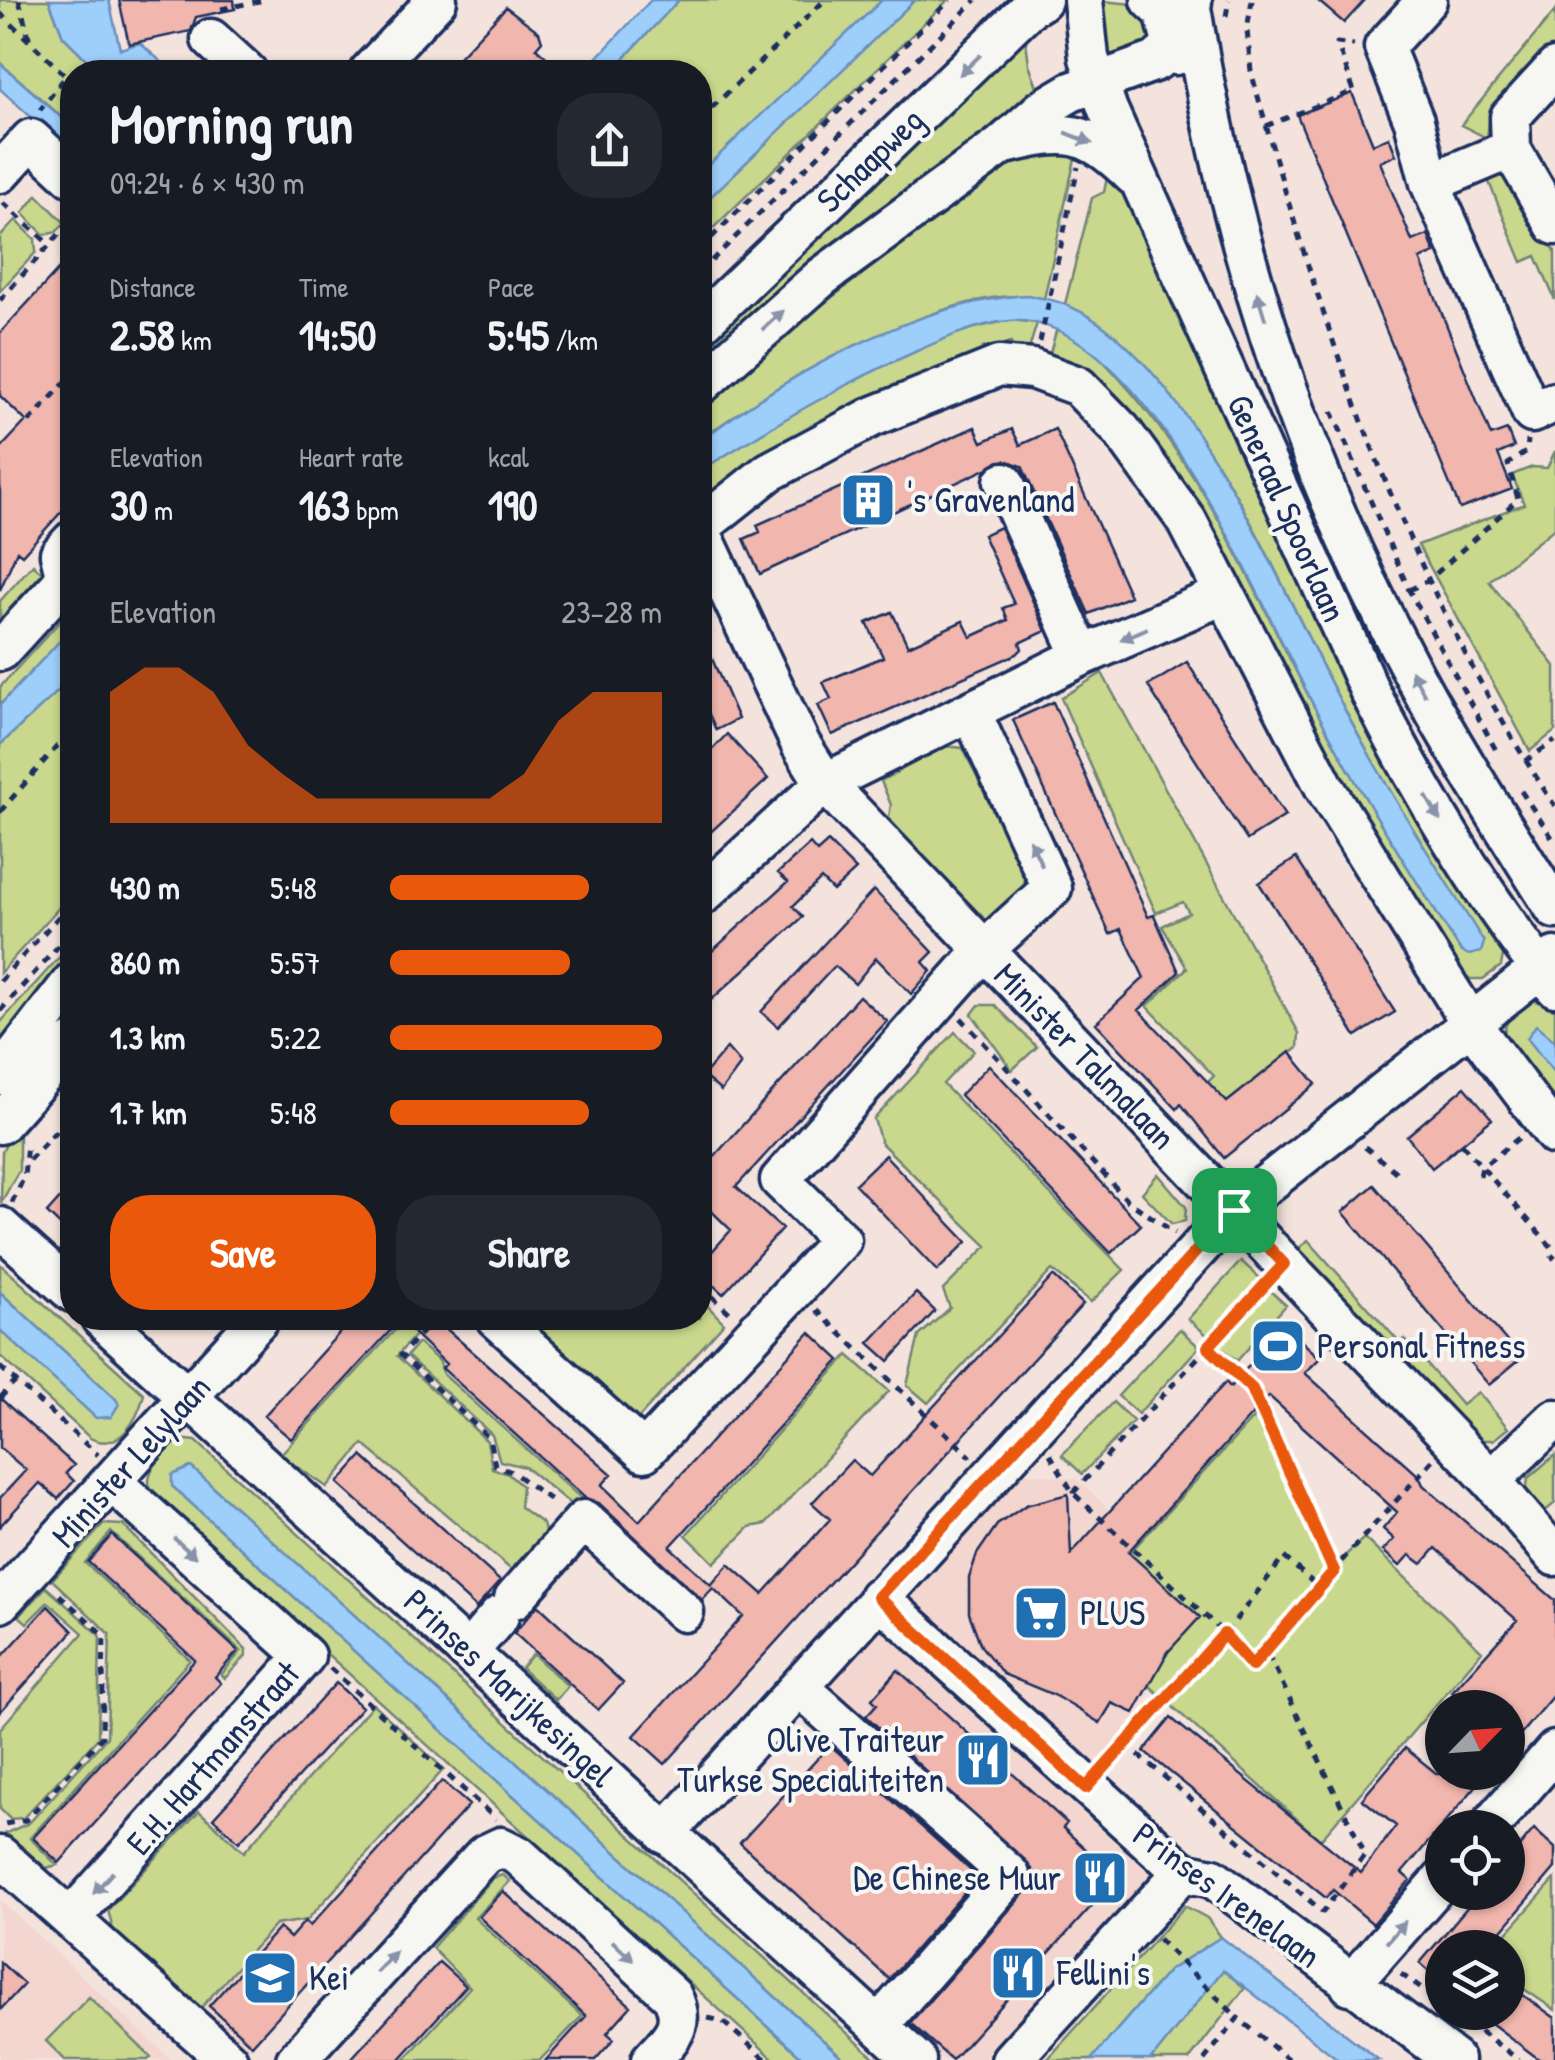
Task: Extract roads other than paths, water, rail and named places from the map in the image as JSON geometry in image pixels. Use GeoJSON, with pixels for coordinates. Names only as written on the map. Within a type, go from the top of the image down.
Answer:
{"type":"FeatureCollection","features":[{"type":"Feature","properties":{"kind":"street"},"geometry":{"type":"LineString","coordinates":[[381,60],[437,0]]}},
{"type":"Feature","properties":{"kind":"street","name":"Schaapweg"},"geometry":{"type":"LineString","coordinates":[[712,312],[1028,9],[1042,0]]}},
{"type":"Feature","properties":{"kind":"street","name":"Generaal Spoorlaan"},"geometry":{"type":"LineString","coordinates":[[1082,0],[1084,32],[1098,82],[1402,754],[1458,850],[1550,971]]}},
{"type":"Feature","properties":{"kind":"street"},"geometry":{"type":"LineString","coordinates":[[1150,0],[1164,12],[1189,110],[1221,174]]}},
{"type":"Feature","properties":{"kind":"street"},"geometry":{"type":"LineString","coordinates":[[1427,0],[1384,47],[1414,121],[1430,183],[1543,408]]}},
{"type":"Feature","properties":{"kind":"street"},"geometry":{"type":"LineString","coordinates":[[1173,46],[1192,4]]}},
{"type":"Feature","properties":{"kind":"street","name":"Generaal Spoorlaan"},"geometry":{"type":"LineString","coordinates":[[1192,4],[1221,174],[1290,399],[1340,523],[1412,672],[1466,768],[1555,909]]}},
{"type":"Feature","properties":{"kind":"street"},"geometry":{"type":"LineString","coordinates":[[215,24],[239,60]]}},
{"type":"Feature","properties":{"kind":"street","name":"Schaapweg"},"geometry":{"type":"LineString","coordinates":[[712,374],[822,277],[1002,145],[1044,108],[1098,82],[1156,61],[1173,46]]}},
{"type":"Feature","properties":{"kind":"street"},"geometry":{"type":"LineString","coordinates":[[1555,68],[1510,117],[1511,149],[1555,225]]}},
{"type":"Feature","properties":{"kind":"street"},"geometry":{"type":"LineString","coordinates":[[0,173],[34,126],[60,161]]}},
{"type":"Feature","properties":{"kind":"street","name":"Schaapweg"},"geometry":{"type":"LineString","coordinates":[[1002,145],[1062,131],[1100,147],[1142,184]]}},
{"type":"Feature","properties":{"kind":"street"},"geometry":{"type":"LineString","coordinates":[[1430,183],[1511,149]]}},
{"type":"Feature","properties":{"kind":"street"},"geometry":{"type":"LineString","coordinates":[[712,518],[769,472],[872,417],[1038,352],[1121,430],[1187,520],[1325,788],[1540,1134]]}},
{"type":"Feature","properties":{"kind":"street"},"geometry":{"type":"LineString","coordinates":[[1004,482],[1082,656]]}},
{"type":"Feature","properties":{"kind":"street","name":"Minister Talmalaan"},"geometry":{"type":"LineString","coordinates":[[712,554],[801,745],[824,783],[1491,1480],[1555,1556]]}},
{"type":"Feature","properties":{"kind":"street"},"geometry":{"type":"LineString","coordinates":[[0,651],[60,585]]}},
{"type":"Feature","properties":{"kind":"street"},"geometry":{"type":"LineString","coordinates":[[712,886],[824,783],[1082,656],[1223,595]]}},
{"type":"Feature","properties":{"kind":"street","name":"Minister Talmalaan"},"geometry":{"type":"LineString","coordinates":[[971,712],[1052,888],[983,951]]}},
{"type":"Feature","properties":{"kind":"street"},"geometry":{"type":"LineString","coordinates":[[509,1330],[644,1452],[841,1240],[780,1180],[983,951]]}},
{"type":"Feature","properties":{"kind":"street"},"geometry":{"type":"LineString","coordinates":[[666,1834],[1234,1210],[1472,1025],[1550,971]]}},
{"type":"Feature","properties":{"kind":"street"},"geometry":{"type":"LineString","coordinates":[[0,1124],[15,1081],[60,1003]]}},
{"type":"Feature","properties":{"kind":"street"},"geometry":{"type":"LineString","coordinates":[[15,1081],[60,1051]]}},
{"type":"Feature","properties":{"kind":"street"},"geometry":{"type":"LineString","coordinates":[[15,1081],[60,1079]]}},
{"type":"Feature","properties":{"kind":"street"},"geometry":{"type":"LineString","coordinates":[[3,1218],[60,1279]]}},
{"type":"Feature","properties":{"kind":"street","name":"Prinses Marijkesingel"},"geometry":{"type":"LineString","coordinates":[[115,1330],[916,2060]]}},
{"type":"Feature","properties":{"kind":"street","name":"Minister Lelylaan"},"geometry":{"type":"LineString","coordinates":[[0,1604],[109,1472],[190,1396],[249,1330]]}},
{"type":"Feature","properties":{"kind":"street"},"geometry":{"type":"LineString","coordinates":[[1491,1480],[1555,1418]]}},
{"type":"Feature","properties":{"kind":"street","name":"E.H. Hartmanstraat"},"geometry":{"type":"LineString","coordinates":[[71,1918],[305,1656],[109,1472]]}},
{"type":"Feature","properties":{"kind":"street"},"geometry":{"type":"LineString","coordinates":[[470,1650],[584,1520],[684,1612]]}},
{"type":"Feature","properties":{"kind":"street","name":"Prinses Irenelaan"},"geometry":{"type":"LineString","coordinates":[[878,1597],[1183,1872],[1213,1878],[1454,2060]]}},
{"type":"Feature","properties":{"kind":"street"},"geometry":{"type":"LineString","coordinates":[[799,1686],[1010,1875],[878,2025]]}},
{"type":"Feature","properties":{"kind":"street"},"geometry":{"type":"LineString","coordinates":[[1504,1810],[1555,1751]]}},
{"type":"Feature","properties":{"kind":"street"},"geometry":{"type":"LineString","coordinates":[[296,2060],[484,1856],[501,1847],[520,1856],[672,1996],[680,2013],[677,2031],[652,2060]]}},
{"type":"Feature","properties":{"kind":"street"},"geometry":{"type":"LineString","coordinates":[[0,1856],[228,2060]]}},
{"type":"Feature","properties":{"kind":"street"},"geometry":{"type":"LineString","coordinates":[[1011,2060],[1183,1872]]}},
{"type":"Feature","properties":{"kind":"street"},"geometry":{"type":"LineString","coordinates":[[1350,1985],[1425,1899]]}},
{"type":"Feature","properties":{"kind":"water"},"geometry":{"type":"Polygon","coordinates":[[[49,0],[109,0],[120,49],[140,43],[159,60],[87,60],[63,36],[49,0]]]}},
{"type":"Feature","properties":{"kind":"water"},"geometry":{"type":"Polygon","coordinates":[[[651,0],[679,0],[622,60],[595,60],[651,0]]]}},
{"type":"Feature","properties":{"kind":"water"},"geometry":{"type":"Polygon","coordinates":[[[882,0],[915,0],[712,195],[712,162],[882,0]]]}},
{"type":"Feature","properties":{"kind":"water"},"geometry":{"type":"Polygon","coordinates":[[[0,63],[60,116],[60,143],[0,89],[0,63]]]}},
{"type":"Feature","properties":{"kind":"water"},"geometry":{"type":"Polygon","coordinates":[[[1028,295],[1051,300],[1108,330],[1150,370],[1189,420],[1257,536],[1371,758],[1484,942],[1481,952],[1469,955],[1461,951],[1386,832],[1316,710],[1231,541],[1152,414],[1107,364],[1060,331],[1010,321],[962,332],[864,376],[712,463],[712,432],[772,391],[899,326],[986,300],[1028,295]]]}},
{"type":"Feature","properties":{"kind":"water"},"geometry":{"type":"Polygon","coordinates":[[[60,641],[60,689],[0,745],[0,705],[60,641]]]}},
{"type":"Feature","properties":{"kind":"water"},"geometry":{"type":"Polygon","coordinates":[[[1536,1025],[1555,1041],[1555,1074],[1527,1038],[1536,1025]]]}},
{"type":"Feature","properties":{"kind":"water"},"geometry":{"type":"Polygon","coordinates":[[[0,1292],[115,1398],[119,1404],[111,1417],[96,1418],[0,1330],[0,1292]]]}},
{"type":"Feature","properties":{"kind":"water"},"geometry":{"type":"Polygon","coordinates":[[[191,1467],[845,2060],[805,2060],[172,1486],[172,1475],[191,1467]]]}},
{"type":"Feature","properties":{"kind":"water"},"geometry":{"type":"Polygon","coordinates":[[[1221,1937],[1379,2060],[1339,2060],[1223,1970],[1151,2060],[1091,2060],[1168,1971],[1221,1937]]]}},
{"type":"Feature","properties":{"kind":"place","name":"'s Gravenland"},"geometry":{"type":"Point","coordinates":[868,500]}},
{"type":"Feature","properties":{"kind":"place","name":"Personal Fitness"},"geometry":{"type":"Point","coordinates":[1278,1346]}},
{"type":"Feature","properties":{"kind":"place","name":"PLUS"},"geometry":{"type":"Point","coordinates":[1041,1613]}},
{"type":"Feature","properties":{"kind":"place","name":"Olive Traiteur Turkse Specialiteiten"},"geometry":{"type":"Point","coordinates":[983,1760]}},
{"type":"Feature","properties":{"kind":"place","name":"De Chinese Muur"},"geometry":{"type":"Point","coordinates":[1100,1878]}},
{"type":"Feature","properties":{"kind":"place","name":"Fellini's"},"geometry":{"type":"Point","coordinates":[1018,1973]}},
{"type":"Feature","properties":{"kind":"place","name":"Kei"},"geometry":{"type":"Point","coordinates":[270,1978]}}]}
